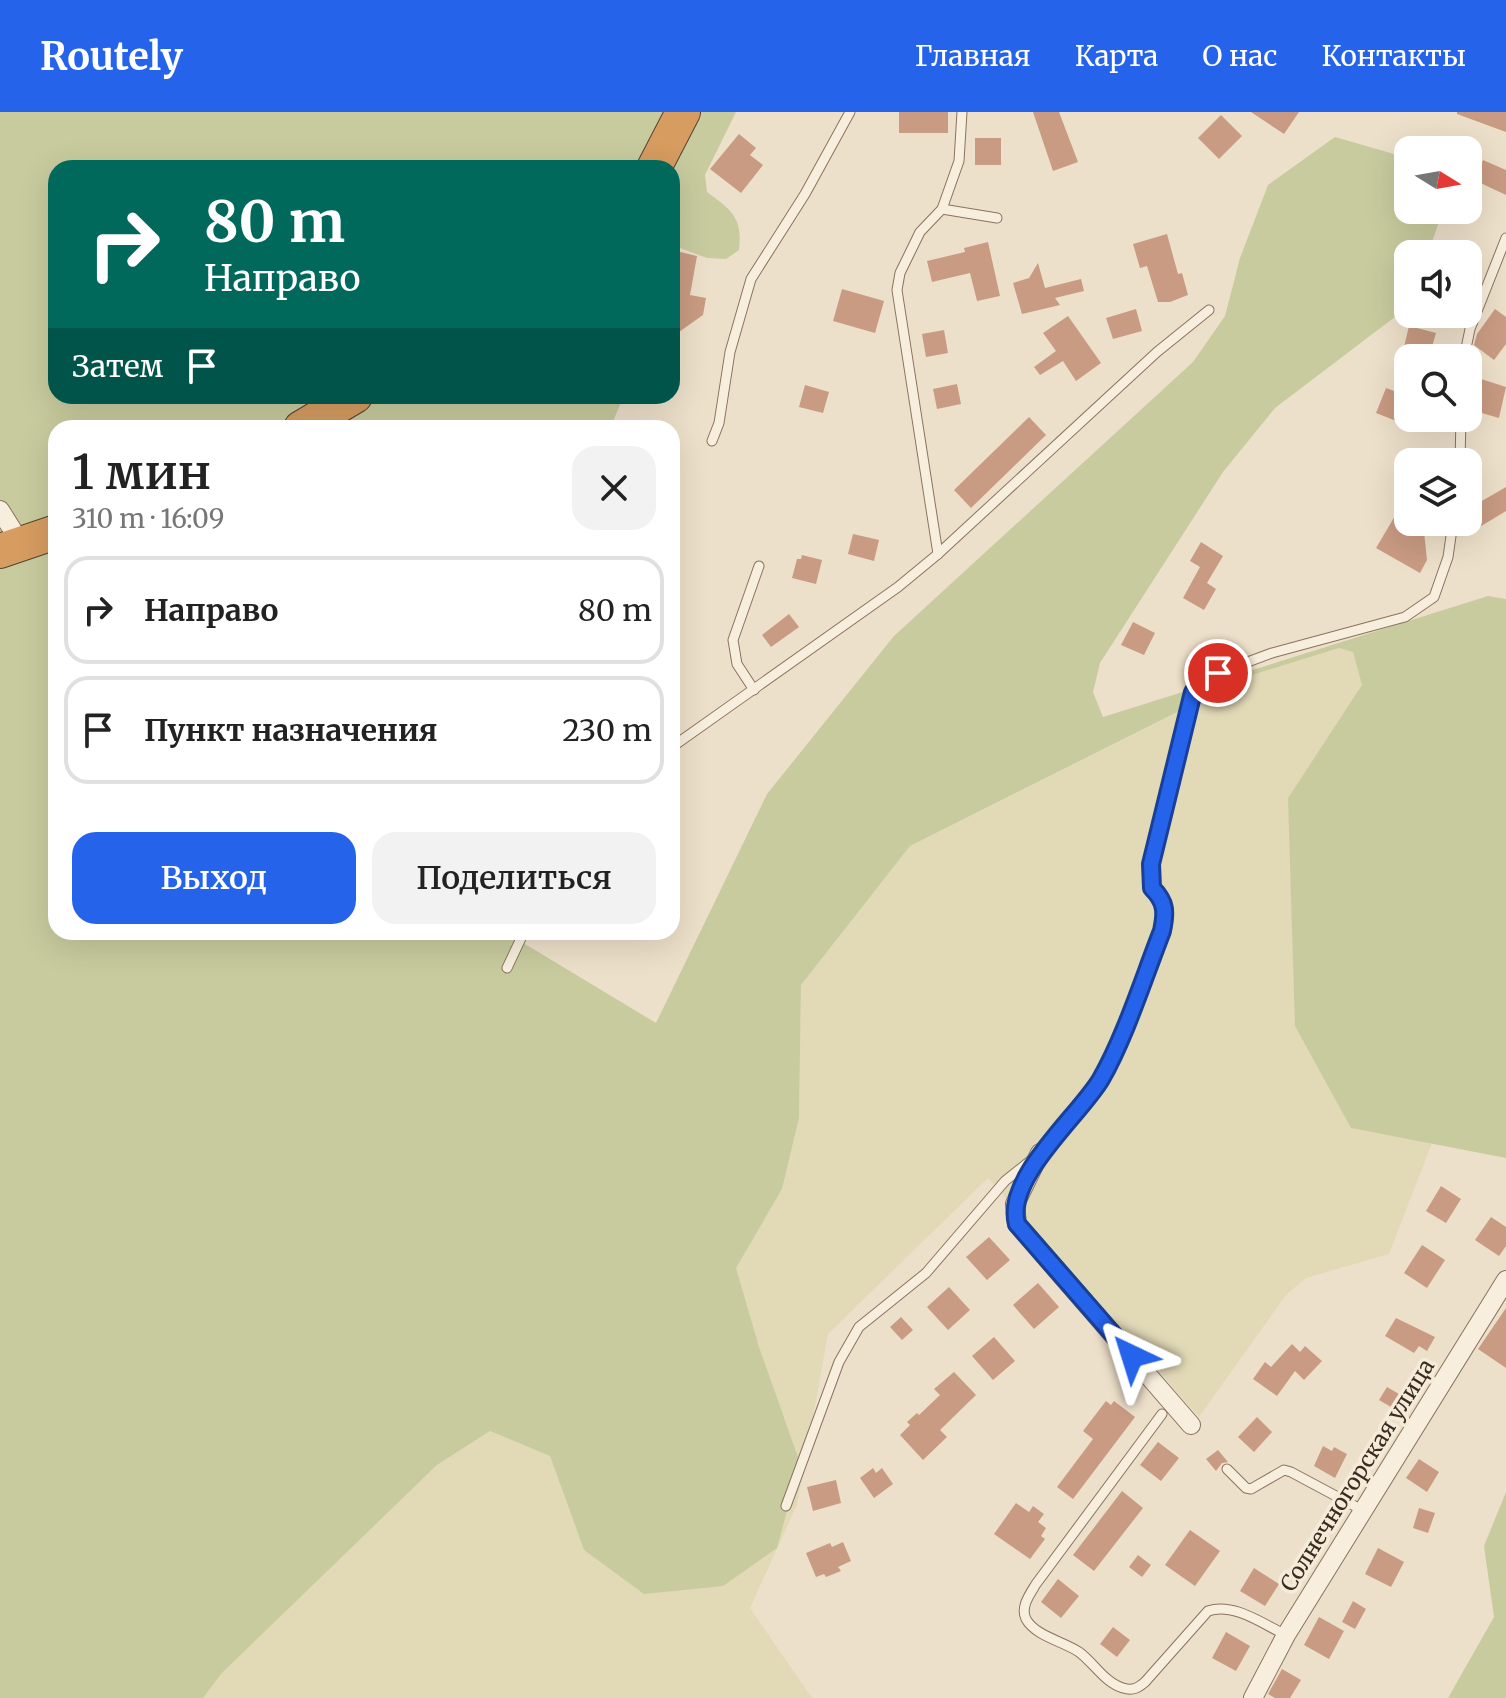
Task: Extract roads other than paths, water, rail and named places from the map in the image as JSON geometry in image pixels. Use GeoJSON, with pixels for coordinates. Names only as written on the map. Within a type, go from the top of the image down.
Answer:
{"type":"FeatureCollection","features":[{"type":"Feature","properties":{"kind":"highway"},"geometry":{"type":"LineString","coordinates":[[658,160],[683,112]]}},
{"type":"Feature","properties":{"kind":"highway"},"geometry":{"type":"LineString","coordinates":[[314,420],[342,404]]}},
{"type":"Feature","properties":{"kind":"highway"},"geometry":{"type":"LineString","coordinates":[[11,548],[48,535]]}},
{"type":"Feature","properties":{"kind":"street"},"geometry":{"type":"LineString","coordinates":[[0,510],[11,548]]}},
{"type":"Feature","properties":{"kind":"street"},"geometry":{"type":"LineString","coordinates":[[1040,1153],[1015,1204],[1017,1224],[1191,1425]]}},
{"type":"Feature","properties":{"kind":"street","name":"Солнечногорская улица"},"geometry":{"type":"LineString","coordinates":[[1253,1698],[1286,1635],[1506,1280]]}},
{"type":"Feature","properties":{"kind":"lane"},"geometry":{"type":"LineString","coordinates":[[712,441],[719,423],[730,352],[751,279],[805,194],[850,112]]}},
{"type":"Feature","properties":{"kind":"lane"},"geometry":{"type":"LineString","coordinates":[[938,554],[897,290],[900,273],[920,232],[942,209],[959,161],[962,112]]}},
{"type":"Feature","properties":{"kind":"lane"},"geometry":{"type":"LineString","coordinates":[[942,209],[997,218]]}},
{"type":"Feature","properties":{"kind":"lane"},"geometry":{"type":"LineString","coordinates":[[1467,344],[1506,238]]}},
{"type":"Feature","properties":{"kind":"lane"},"geometry":{"type":"LineString","coordinates":[[680,741],[898,587],[938,554],[1157,352],[1209,310]]}},
{"type":"Feature","properties":{"kind":"lane"},"geometry":{"type":"LineString","coordinates":[[786,1506],[839,1362],[859,1327],[926,1273],[1005,1181],[1040,1153],[1100,1081],[1162,931],[1166,913],[1163,899],[1152,888],[1151,864],[1193,692],[1218,673],[1272,653],[1405,617],[1434,597],[1448,557],[1451,536]]}},
{"type":"Feature","properties":{"kind":"lane"},"geometry":{"type":"LineString","coordinates":[[754,690],[737,664],[733,640],[759,566]]}},
{"type":"Feature","properties":{"kind":"lane"},"geometry":{"type":"LineString","coordinates":[[507,968],[520,940]]}},
{"type":"Feature","properties":{"kind":"lane"},"geometry":{"type":"LineString","coordinates":[[1162,1414],[1036,1584],[1024,1610],[1026,1620],[1079,1652],[1114,1685],[1126,1689],[1136,1689],[1145,1682],[1208,1611],[1218,1607],[1229,1608],[1286,1635]]}},
{"type":"Feature","properties":{"kind":"lane"},"geometry":{"type":"LineString","coordinates":[[1227,1469],[1246,1488],[1251,1489],[1284,1470],[1291,1472],[1364,1511]]}}]}
